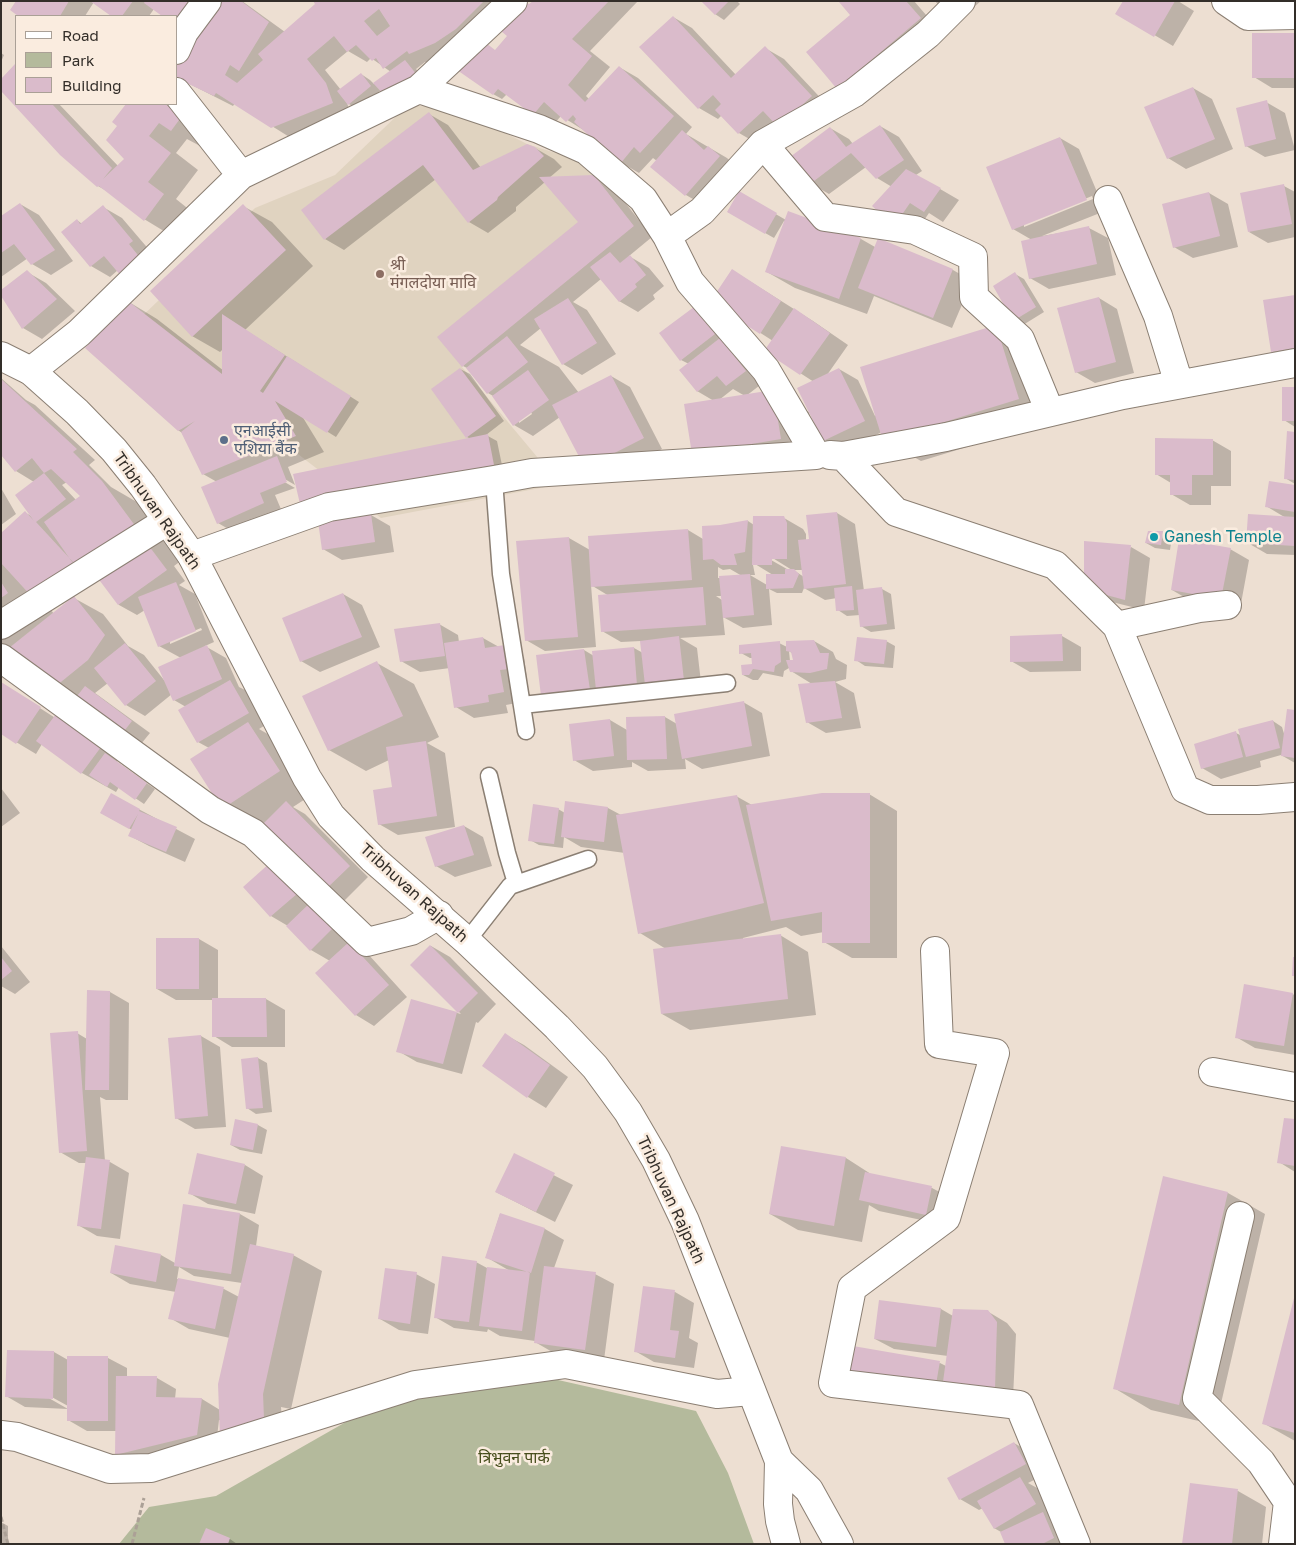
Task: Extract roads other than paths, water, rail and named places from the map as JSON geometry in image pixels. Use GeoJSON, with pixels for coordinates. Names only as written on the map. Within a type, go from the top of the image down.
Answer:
{"type":"FeatureCollection","features":[{"type":"Feature","properties":{"kind":"main road"},"geometry":{"type":"LineString","coordinates":[[178,46],[184,32],[207,1]]}},
{"type":"Feature","properties":{"kind":"main road"},"geometry":{"type":"LineString","coordinates":[[31,371],[79,333],[241,175],[419,89],[513,1]]}},
{"type":"Feature","properties":{"kind":"main road"},"geometry":{"type":"LineString","coordinates":[[667,236],[702,211],[764,144],[854,92],[928,34],[961,1]]}},
{"type":"Feature","properties":{"kind":"main road"},"geometry":{"type":"LineString","coordinates":[[1226,1],[1248,16],[1295,15]]}},
{"type":"Feature","properties":{"kind":"main road"},"geometry":{"type":"LineString","coordinates":[[419,89],[539,129],[586,150],[643,199],[667,236],[690,282],[766,370],[816,455]]}},
{"type":"Feature","properties":{"kind":"main road"},"geometry":{"type":"LineString","coordinates":[[178,95],[241,175]]}},
{"type":"Feature","properties":{"kind":"main road"},"geometry":{"type":"LineString","coordinates":[[764,144],[825,217],[915,230],[973,257],[974,297],[1020,339],[1050,412]]}},
{"type":"Feature","properties":{"kind":"main road"},"geometry":{"type":"LineString","coordinates":[[1108,200],[1158,316],[1180,384]]}},
{"type":"Feature","properties":{"kind":"main road","name":"Tribhuvan Rajpath"},"geometry":{"type":"LineString","coordinates":[[1,356],[31,371],[77,412],[114,450],[143,486],[192,556],[307,778],[331,816],[373,859],[439,915],[557,1027],[595,1067],[628,1112],[656,1160],[685,1221],[779,1462],[779,1512],[782,1536],[786,1544]]}},
{"type":"Feature","properties":{"kind":"main road"},"geometry":{"type":"LineString","coordinates":[[192,556],[330,506],[532,473],[816,455],[843,456],[946,437],[1123,395],[1295,363]]}},
{"type":"Feature","properties":{"kind":"main road"},"geometry":{"type":"LineString","coordinates":[[843,456],[896,512],[1055,565],[1117,626],[1186,789],[1210,800],[1258,800],[1295,797]]}},
{"type":"Feature","properties":{"kind":"main road"},"geometry":{"type":"LineString","coordinates":[[1,625],[167,520]]}},
{"type":"Feature","properties":{"kind":"main road"},"geometry":{"type":"LineString","coordinates":[[1117,626],[1199,608],[1226,606]]}},
{"type":"Feature","properties":{"kind":"main road"},"geometry":{"type":"LineString","coordinates":[[1,658],[210,810],[253,833],[367,942],[411,931],[439,915]]}},
{"type":"Feature","properties":{"kind":"main road"},"geometry":{"type":"LineString","coordinates":[[935,951],[939,1044],[994,1053],[946,1218],[852,1288],[833,1383],[1019,1406],[1076,1544]]}},
{"type":"Feature","properties":{"kind":"main road"},"geometry":{"type":"LineString","coordinates":[[1213,1072],[1295,1088]]}},
{"type":"Feature","properties":{"kind":"main road"},"geometry":{"type":"LineString","coordinates":[[1240,1216],[1197,1398],[1261,1462],[1288,1502],[1283,1544]]}},
{"type":"Feature","properties":{"kind":"main road"},"geometry":{"type":"LineString","coordinates":[[1,1435],[17,1437],[110,1469],[151,1468],[415,1385],[566,1364],[717,1394],[752,1391]]}},
{"type":"Feature","properties":{"kind":"main road","name":"Tribhuvan Rajpath"},"geometry":{"type":"LineString","coordinates":[[779,1462],[809,1490],[839,1544]]}},
{"type":"Feature","properties":{"kind":"lane"},"geometry":{"type":"LineString","coordinates":[[494,480],[502,574],[526,731]]}},
{"type":"Feature","properties":{"kind":"lane"},"geometry":{"type":"LineString","coordinates":[[522,705],[726,683]]}},
{"type":"Feature","properties":{"kind":"lane"},"geometry":{"type":"LineString","coordinates":[[490,776],[507,853],[516,883]]}},
{"type":"Feature","properties":{"kind":"lane"},"geometry":{"type":"LineString","coordinates":[[467,941],[510,886],[588,859]]}},
{"type":"Feature","properties":{"kind":"place","name":"श्री मंगलदोया मावि"},"geometry":{"type":"Point","coordinates":[380,274]}},
{"type":"Feature","properties":{"kind":"place","name":"एनआईसी एशिया बैंक"},"geometry":{"type":"Point","coordinates":[224,440]}},
{"type":"Feature","properties":{"kind":"place","name":"Ganesh Temple"},"geometry":{"type":"Point","coordinates":[1154,537]}},
{"type":"Feature","properties":{"kind":"park label","name":"त्रिभुवन पार्क"},"geometry":{"type":"Point","coordinates":[514,1458]}}]}
